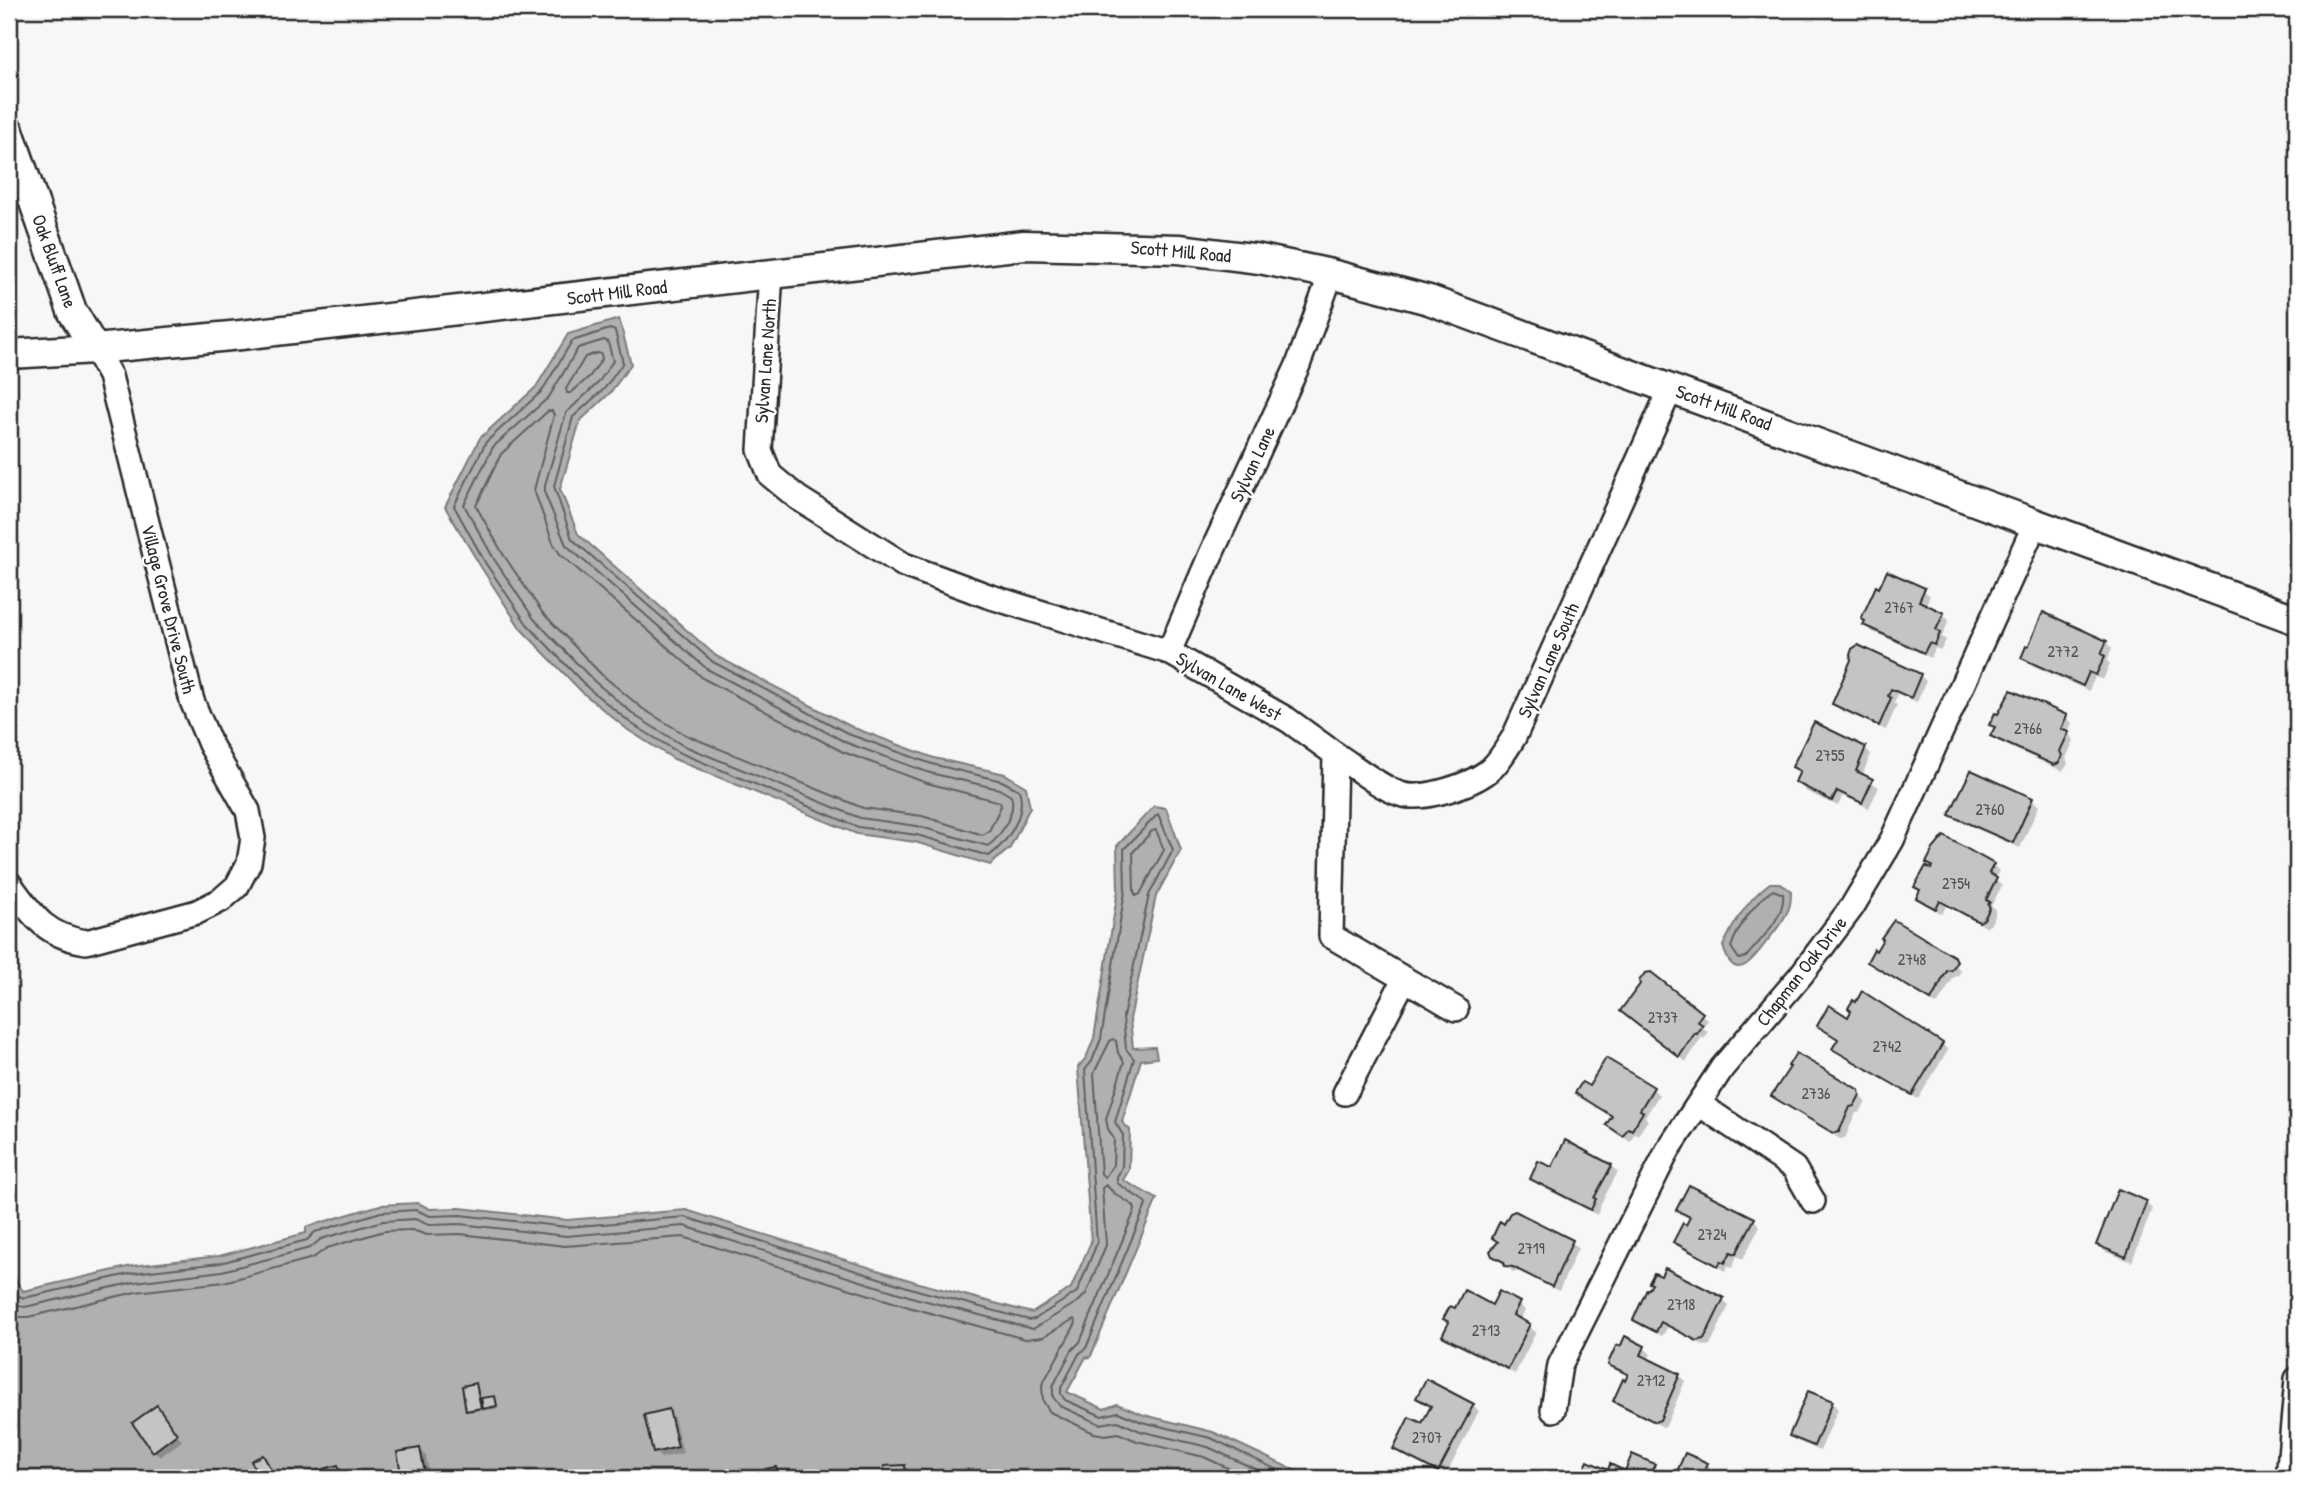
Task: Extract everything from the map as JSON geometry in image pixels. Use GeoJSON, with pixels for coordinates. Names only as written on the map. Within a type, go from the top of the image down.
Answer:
{"type":"FeatureCollection","features":[{"type":"Feature","properties":{"kind":"street","name":"Oak Bluff Lane"},"geometry":{"type":"LineString","coordinates":[[9,131],[72,311],[95,349]]}},
{"type":"Feature","properties":{"kind":"street","name":"Scott Mill Road"},"geometry":{"type":"LineString","coordinates":[[9,354],[95,349],[1024,245],[1179,249],[1260,259],[1331,274],[1429,300],[2297,620]]}},
{"type":"Feature","properties":{"kind":"street","name":"Sylvan Lane North"},"geometry":{"type":"LineString","coordinates":[[760,450],[771,272]]}},
{"type":"Feature","properties":{"kind":"street","name":"Sylvan Lane"},"geometry":{"type":"LineString","coordinates":[[1169,652],[1298,365],[1331,274]]}},
{"type":"Feature","properties":{"kind":"street","name":"Village Grove Drive South"},"geometry":{"type":"LineString","coordinates":[[9,883],[35,918],[51,932],[69,940],[86,942],[197,912],[221,900],[237,886],[249,863],[253,838],[248,811],[210,744],[192,701],[110,376],[95,349]]}},
{"type":"Feature","properties":{"kind":"street","name":"Sylvan Lane South"},"geometry":{"type":"LineString","coordinates":[[1335,754],[1401,795],[1422,796],[1471,780],[1489,770],[1502,757],[1514,737],[1671,388]]}},
{"type":"Feature","properties":{"kind":"street","name":"Sylvan Lane West"},"geometry":{"type":"LineString","coordinates":[[760,450],[770,475],[798,498],[904,565],[988,596],[1169,652],[1288,720],[1335,754]]}},
{"type":"Feature","properties":{"kind":"street","name":"Chapman Oak Drive"},"geometry":{"type":"LineString","coordinates":[[1553,1410],[1560,1365],[1668,1150],[1722,1068],[1801,975],[1852,907],[1892,840],[2036,522]]}},
{"type":"Feature","properties":{"kind":"street"},"geometry":{"type":"LineString","coordinates":[[1335,754],[1331,936],[1456,1009]]}},
{"type":"Feature","properties":{"kind":"street"},"geometry":{"type":"LineString","coordinates":[[1345,1093],[1405,980]]}},
{"type":"Feature","properties":{"kind":"street"},"geometry":{"type":"LineString","coordinates":[[1699,1104],[1794,1168],[1813,1200]]}},
{"type":"Feature","properties":{"kind":"street"},"geometry":{"type":"LineString","coordinates":[[2288,1478],[2297,1379]]}},
{"type":"Feature","properties":{"kind":"water"},"geometry":{"type":"Polygon","coordinates":[[[619,319],[631,364],[610,393],[580,421],[560,489],[578,534],[716,656],[854,728],[934,758],[1005,774],[1026,787],[1030,807],[1010,848],[990,865],[915,842],[857,834],[674,759],[628,730],[583,693],[521,629],[445,507],[480,438],[536,387],[568,334],[619,319]]]}},
{"type":"Feature","properties":{"kind":"water"},"geometry":{"type":"Polygon","coordinates":[[[1154,806],[1166,808],[1181,850],[1156,896],[1130,1019],[1133,1048],[1155,1047],[1157,1058],[1141,1060],[1122,1122],[1130,1130],[1129,1170],[1123,1180],[1157,1199],[1090,1358],[1086,1357],[1067,1392],[1104,1409],[1117,1404],[1144,1415],[1213,1432],[1311,1478],[9,1478],[9,1269],[23,1291],[132,1266],[219,1256],[306,1233],[306,1227],[380,1205],[418,1203],[430,1209],[460,1208],[567,1220],[686,1210],[919,1283],[1032,1313],[1071,1288],[1091,1242],[1078,1067],[1086,1058],[1094,1038],[1118,890],[1117,846],[1154,806]]]}},
{"type":"Feature","properties":{"kind":"water"},"geometry":{"type":"Polygon","coordinates":[[[1770,883],[1779,883],[1791,891],[1787,912],[1750,961],[1744,966],[1733,965],[1723,946],[1743,911],[1770,883]]]}},
{"type":"Feature","properties":{"kind":"building"},"geometry":{"type":"Polygon","coordinates":[[[1887,571],[1925,588],[1919,601],[1944,613],[1936,630],[1940,633],[1935,645],[1929,643],[1924,653],[1863,625],[1865,621],[1861,619],[1876,586],[1879,588],[1887,571]]]}},
{"type":"Feature","properties":{"kind":"building"},"geometry":{"type":"Polygon","coordinates":[[[2043,612],[2107,641],[2101,654],[2105,656],[2096,675],[2089,672],[2083,686],[2021,658],[2043,612]]]}},
{"type":"Feature","properties":{"kind":"building"},"geometry":{"type":"Polygon","coordinates":[[[1858,645],[1921,674],[1911,698],[1891,689],[1888,696],[1891,698],[1879,726],[1832,704],[1851,660],[1852,649],[1858,645]]]}},
{"type":"Feature","properties":{"kind":"building"},"geometry":{"type":"Polygon","coordinates":[[[2011,690],[2067,715],[2061,729],[2069,732],[2060,751],[2062,756],[2059,763],[2054,765],[1990,736],[1995,727],[1989,725],[2011,690]]]}},
{"type":"Feature","properties":{"kind":"building"},"geometry":{"type":"Polygon","coordinates":[[[1814,722],[1866,747],[1856,771],[1873,779],[1862,803],[1837,791],[1832,801],[1795,782],[1800,771],[1792,767],[1814,722]]]}},
{"type":"Feature","properties":{"kind":"building"},"geometry":{"type":"Polygon","coordinates":[[[1971,770],[2033,798],[2013,843],[1949,815],[1971,770]]]}},
{"type":"Feature","properties":{"kind":"building"},"geometry":{"type":"Polygon","coordinates":[[[1944,836],[1994,864],[1989,873],[1997,878],[1986,900],[1990,902],[1990,908],[1979,922],[1940,901],[1936,909],[1916,898],[1920,890],[1914,887],[1926,866],[1931,869],[1932,866],[1926,863],[1944,836]]]}},
{"type":"Feature","properties":{"kind":"building"},"geometry":{"type":"Polygon","coordinates":[[[1894,920],[1955,957],[1957,961],[1952,970],[1947,971],[1931,1000],[1867,962],[1894,920]]]}},
{"type":"Feature","properties":{"kind":"building"},"geometry":{"type":"Polygon","coordinates":[[[1651,972],[1703,1013],[1697,1021],[1703,1025],[1679,1057],[1620,1011],[1645,973],[1651,972]]]}},
{"type":"Feature","properties":{"kind":"building"},"geometry":{"type":"Polygon","coordinates":[[[1862,991],[1943,1043],[1912,1095],[1832,1049],[1838,1039],[1817,1026],[1829,1005],[1848,1017],[1851,1011],[1848,1008],[1853,1000],[1856,1002],[1862,991]]]}},
{"type":"Feature","properties":{"kind":"building"},"geometry":{"type":"Polygon","coordinates":[[[1796,1053],[1859,1090],[1860,1095],[1854,1106],[1850,1107],[1839,1132],[1833,1133],[1771,1096],[1796,1053]]]}},
{"type":"Feature","properties":{"kind":"building"},"geometry":{"type":"Polygon","coordinates":[[[1606,1058],[1654,1087],[1632,1130],[1628,1128],[1623,1136],[1606,1125],[1612,1116],[1575,1093],[1582,1082],[1589,1086],[1606,1058]]]}},
{"type":"Feature","properties":{"kind":"building"},"geometry":{"type":"Polygon","coordinates":[[[1565,1140],[1612,1165],[1594,1198],[1596,1199],[1591,1210],[1530,1179],[1538,1161],[1552,1167],[1565,1140]]]}},
{"type":"Feature","properties":{"kind":"building"},"geometry":{"type":"Polygon","coordinates":[[[1689,1185],[1755,1218],[1736,1254],[1731,1252],[1725,1263],[1721,1261],[1718,1266],[1673,1242],[1683,1223],[1686,1225],[1690,1217],[1676,1210],[1689,1185]]]}},
{"type":"Feature","properties":{"kind":"building"},"geometry":{"type":"Polygon","coordinates":[[[2118,1189],[2147,1201],[2126,1257],[2096,1245],[2118,1189]]]}},
{"type":"Feature","properties":{"kind":"building"},"geometry":{"type":"Polygon","coordinates":[[[1515,1211],[1573,1240],[1552,1287],[1513,1267],[1505,1266],[1504,1262],[1492,1256],[1490,1251],[1498,1242],[1492,1238],[1500,1221],[1504,1224],[1510,1213],[1515,1211]]]}},
{"type":"Feature","properties":{"kind":"building"},"geometry":{"type":"Polygon","coordinates":[[[1665,1268],[1724,1298],[1704,1339],[1697,1341],[1661,1322],[1656,1332],[1633,1320],[1652,1284],[1649,1283],[1654,1273],[1661,1276],[1665,1268]]]}},
{"type":"Feature","properties":{"kind":"building"},"geometry":{"type":"Polygon","coordinates":[[[1464,1290],[1492,1305],[1499,1291],[1520,1302],[1513,1315],[1530,1324],[1508,1369],[1442,1336],[1449,1322],[1443,1319],[1450,1306],[1455,1308],[1464,1290]]]}},
{"type":"Feature","properties":{"kind":"building"},"geometry":{"type":"Polygon","coordinates":[[[1625,1336],[1645,1346],[1641,1355],[1680,1374],[1660,1420],[1655,1422],[1613,1401],[1628,1374],[1608,1365],[1616,1346],[1621,1345],[1625,1336]]]}},
{"type":"Feature","properties":{"kind":"building"},"geometry":{"type":"Polygon","coordinates":[[[1426,1379],[1474,1404],[1438,1472],[1393,1449],[1409,1417],[1422,1423],[1431,1406],[1416,1398],[1426,1379]]]}},
{"type":"Feature","properties":{"kind":"building"},"geometry":{"type":"Polygon","coordinates":[[[476,1383],[481,1408],[466,1411],[462,1386],[476,1383]]]}},
{"type":"Feature","properties":{"kind":"building"},"geometry":{"type":"Polygon","coordinates":[[[1808,1391],[1833,1401],[1814,1446],[1789,1436],[1808,1391]]]}},
{"type":"Feature","properties":{"kind":"building"},"geometry":{"type":"Polygon","coordinates":[[[495,1396],[497,1406],[483,1409],[481,1398],[495,1396]]]}},
{"type":"Feature","properties":{"kind":"building"},"geometry":{"type":"Polygon","coordinates":[[[157,1405],[177,1434],[153,1452],[132,1423],[157,1405]]]}},
{"type":"Feature","properties":{"kind":"building"},"geometry":{"type":"Polygon","coordinates":[[[669,1409],[678,1447],[653,1453],[644,1415],[669,1409]]]}},
{"type":"Feature","properties":{"kind":"building"},"geometry":{"type":"Polygon","coordinates":[[[420,1448],[426,1478],[402,1478],[397,1452],[420,1448]]]}},
{"type":"Feature","properties":{"kind":"building"},"geometry":{"type":"Polygon","coordinates":[[[1685,1453],[1708,1463],[1703,1474],[1707,1478],[1675,1476],[1685,1453]]]}},
{"type":"Feature","properties":{"kind":"building"},"geometry":{"type":"Polygon","coordinates":[[[1632,1454],[1655,1464],[1648,1478],[1580,1478],[1588,1461],[1608,1470],[1610,1464],[1625,1471],[1632,1454]]]}},
{"type":"Feature","properties":{"kind":"building"},"geometry":{"type":"Polygon","coordinates":[[[263,1455],[276,1478],[260,1478],[251,1461],[263,1455]]]}},
{"type":"Feature","properties":{"kind":"building"},"geometry":{"type":"Polygon","coordinates":[[[338,1465],[342,1478],[312,1478],[310,1473],[338,1465]]]}},
{"type":"Feature","properties":{"kind":"building"},"geometry":{"type":"Polygon","coordinates":[[[905,1465],[906,1478],[884,1478],[884,1466],[905,1465]]]}},
{"type":"Feature","properties":{"kind":"building"},"geometry":{"type":"Polygon","coordinates":[[[776,1467],[779,1478],[767,1478],[765,1469],[776,1467]]]}}]}
